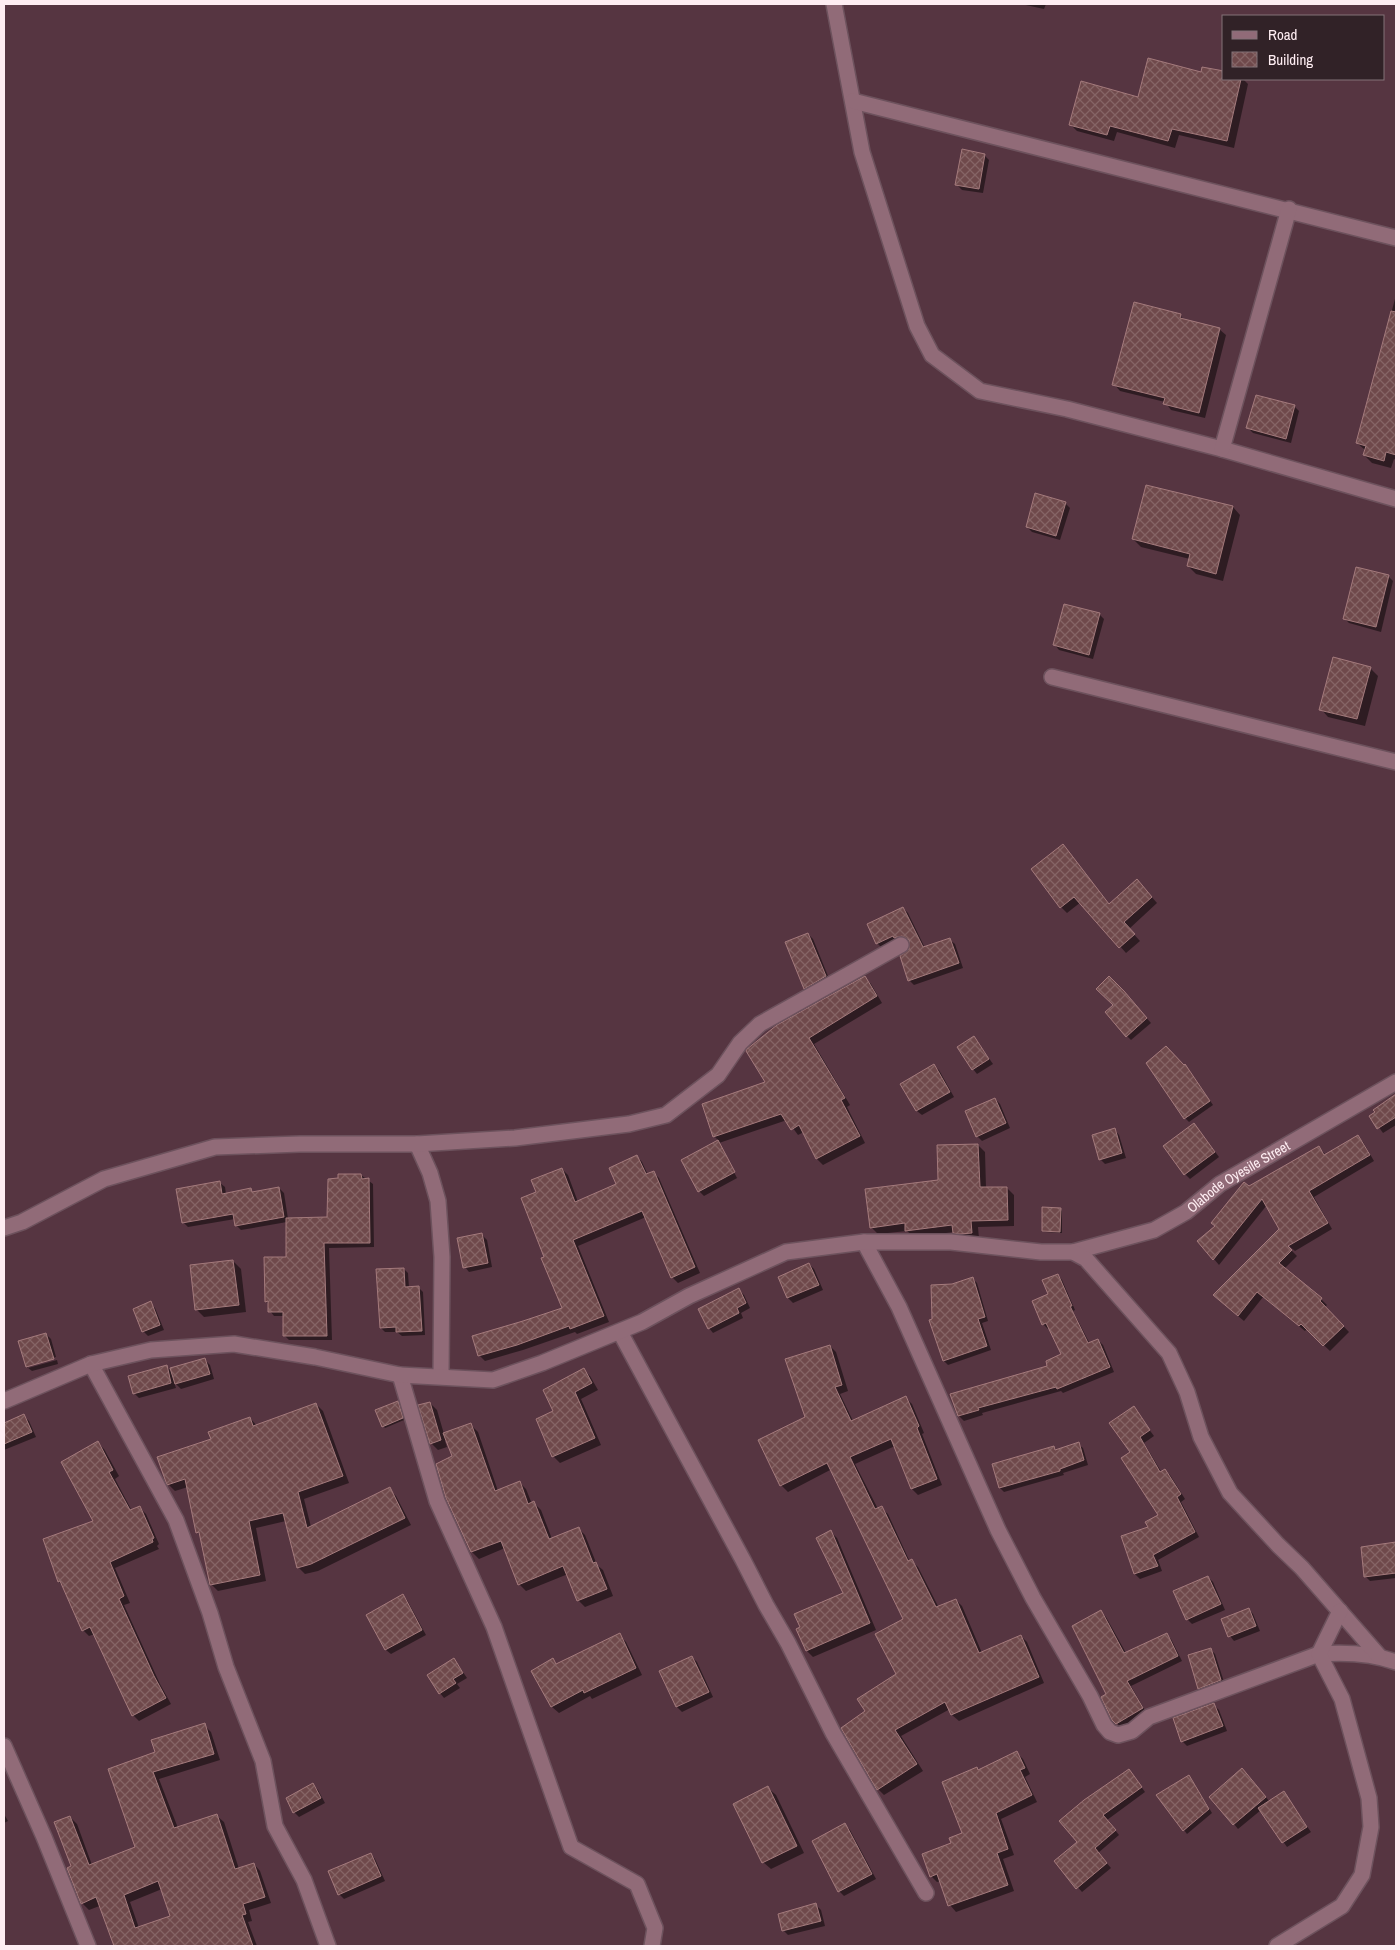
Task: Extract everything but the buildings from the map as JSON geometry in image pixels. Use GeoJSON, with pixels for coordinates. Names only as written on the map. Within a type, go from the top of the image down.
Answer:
{"type":"FeatureCollection","features":[{"type":"Feature","properties":{"kind":"street"},"geometry":{"type":"LineString","coordinates":[[834,4],[862,152],[917,326],[932,355],[980,391],[1067,409],[1222,449],[1396,500]]}},
{"type":"Feature","properties":{"kind":"street"},"geometry":{"type":"LineString","coordinates":[[853,101],[1289,209],[1396,238]]}},
{"type":"Feature","properties":{"kind":"street"},"geometry":{"type":"LineString","coordinates":[[1222,449],[1289,209]]}},
{"type":"Feature","properties":{"kind":"street"},"geometry":{"type":"LineString","coordinates":[[1052,677],[1396,762]]}},
{"type":"Feature","properties":{"kind":"street"},"geometry":{"type":"LineString","coordinates":[[4,1228],[22,1222],[104,1179],[215,1147],[300,1144],[417,1144],[515,1138],[629,1124],[666,1115],[718,1075],[740,1043],[760,1024],[842,976],[901,945]]}},
{"type":"Feature","properties":{"kind":"street","name":"Olabode Oyesile Street"},"geometry":{"type":"LineString","coordinates":[[4,1401],[91,1364],[151,1350],[234,1344],[315,1357],[400,1374],[493,1380],[620,1332],[689,1296],[786,1252],[864,1242],[951,1242],[1042,1252],[1073,1252],[1154,1230],[1186,1212],[1220,1184],[1396,1082]]}},
{"type":"Feature","properties":{"kind":"street"},"geometry":{"type":"LineString","coordinates":[[417,1144],[430,1173],[438,1200],[442,1257],[441,1376]]}},
{"type":"Feature","properties":{"kind":"street"},"geometry":{"type":"LineString","coordinates":[[864,1242],[899,1307],[998,1530],[1033,1598],[1090,1696],[1104,1725],[1110,1732],[1118,1735],[1132,1731],[1150,1717],[1319,1654],[1344,1652],[1379,1656],[1396,1662]]}},
{"type":"Feature","properties":{"kind":"street"},"geometry":{"type":"LineString","coordinates":[[1073,1252],[1086,1259],[1168,1353],[1187,1392],[1201,1437],[1230,1493],[1340,1611],[1379,1656]]}},
{"type":"Feature","properties":{"kind":"street"},"geometry":{"type":"LineString","coordinates":[[620,1332],[788,1643],[833,1733],[926,1893]]}},
{"type":"Feature","properties":{"kind":"street"},"geometry":{"type":"LineString","coordinates":[[91,1364],[176,1520],[210,1612],[226,1667],[263,1761],[275,1826],[304,1880],[328,1946]]}},
{"type":"Feature","properties":{"kind":"street"},"geometry":{"type":"LineString","coordinates":[[400,1374],[437,1501],[494,1627],[571,1847],[638,1884],[655,1928],[652,1946]]}},
{"type":"Feature","properties":{"kind":"street"},"geometry":{"type":"LineString","coordinates":[[1319,1654],[1340,1611]]}},
{"type":"Feature","properties":{"kind":"street"},"geometry":{"type":"LineString","coordinates":[[1277,1946],[1342,1906],[1362,1876],[1371,1826],[1368,1798],[1342,1699],[1319,1654]]}},
{"type":"Feature","properties":{"kind":"street"},"geometry":{"type":"LineString","coordinates":[[4,1746],[44,1837],[88,1946]]}}]}
